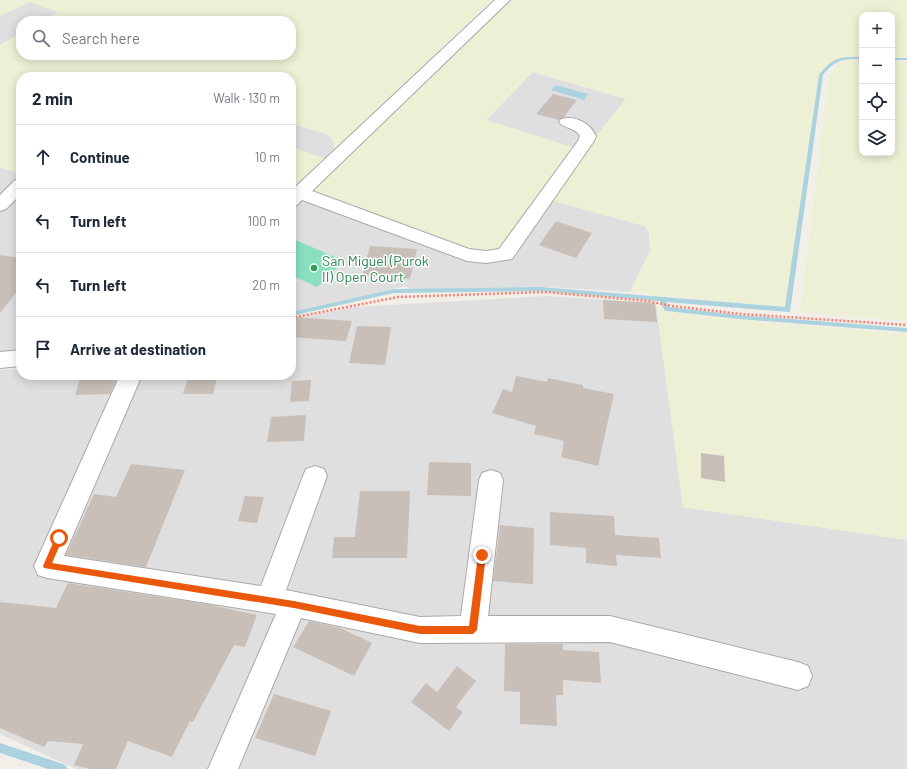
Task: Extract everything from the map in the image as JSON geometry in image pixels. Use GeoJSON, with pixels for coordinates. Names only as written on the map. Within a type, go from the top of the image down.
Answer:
{"type":"FeatureCollection","features":[{"type":"Feature","properties":{"kind":"street"},"geometry":{"type":"LineString","coordinates":[[503,0],[296,197],[467,255],[486,257],[505,254],[586,141],[588,136],[586,130],[579,125],[567,122]]}},
{"type":"Feature","properties":{"kind":"street"},"geometry":{"type":"LineString","coordinates":[[0,205],[16,189]]}},
{"type":"Feature","properties":{"kind":"street"},"geometry":{"type":"LineString","coordinates":[[0,360],[16,358]]}},
{"type":"Feature","properties":{"kind":"street"},"geometry":{"type":"LineString","coordinates":[[130,380],[47,566],[281,603],[420,630],[610,629],[798,676]]}},
{"type":"Feature","properties":{"kind":"street"},"geometry":{"type":"LineString","coordinates":[[228,760],[281,603],[315,476]]}},
{"type":"Feature","properties":{"kind":"street"},"geometry":{"type":"LineString","coordinates":[[473,630],[491,480]]}},
{"type":"Feature","properties":{"kind":"path"},"geometry":{"type":"LineString","coordinates":[[296,317],[398,297],[545,292],[648,301],[672,306],[741,314],[907,325]]}},
{"type":"Feature","properties":{"kind":"shaded area"},"geometry":{"type":"Polygon","coordinates":[[[29,2],[59,12],[52,16],[16,16],[16,36],[0,45],[0,16],[29,2]]]}},
{"type":"Feature","properties":{"kind":"shaded area"},"geometry":{"type":"Polygon","coordinates":[[[533,72],[626,99],[584,151],[486,120],[533,72]]]}},
{"type":"Feature","properties":{"kind":"shaded area"},"geometry":{"type":"Polygon","coordinates":[[[296,125],[324,133],[333,139],[335,152],[328,160],[296,149],[296,125]]]}},
{"type":"Feature","properties":{"kind":"shaded area"},"geometry":{"type":"Polygon","coordinates":[[[0,168],[16,172],[16,183],[0,199],[0,168]]]}},
{"type":"Feature","properties":{"kind":"shaded area"},"geometry":{"type":"Polygon","coordinates":[[[16,194],[16,360],[0,361],[0,211],[16,194]]]}},
{"type":"Feature","properties":{"kind":"shaded area"},"geometry":{"type":"Polygon","coordinates":[[[307,200],[490,261],[551,200],[644,226],[649,232],[650,251],[630,292],[548,287],[411,290],[406,286],[296,311],[297,201],[307,200]]]}},
{"type":"Feature","properties":{"kind":"shaded area"},"geometry":{"type":"Polygon","coordinates":[[[546,296],[656,303],[683,507],[907,540],[907,769],[235,769],[305,600],[59,561],[141,380],[296,380],[296,318],[355,307],[546,296]]]}},
{"type":"Feature","properties":{"kind":"shaded area"},"geometry":{"type":"Polygon","coordinates":[[[16,369],[16,380],[124,380],[34,569],[168,586],[285,605],[212,769],[76,769],[0,734],[0,370],[16,369]]]}},
{"type":"Feature","properties":{"kind":"green space"},"geometry":{"type":"Polygon","coordinates":[[[0,0],[491,0],[335,152],[333,139],[324,133],[296,125],[296,72],[16,72],[16,172],[0,168],[0,45],[16,36],[16,60],[296,60],[296,16],[51,16],[58,12],[29,2],[0,16],[0,0]]]}},
{"type":"Feature","properties":{"kind":"green space"},"geometry":{"type":"Polygon","coordinates":[[[509,0],[907,0],[907,59],[895,58],[895,12],[859,12],[859,57],[842,57],[830,62],[822,75],[790,308],[630,292],[650,251],[649,232],[644,226],[551,200],[584,151],[626,99],[533,72],[486,120],[575,148],[503,248],[486,252],[472,251],[316,194],[313,190],[509,0]]]}},
{"type":"Feature","properties":{"kind":"green space"},"geometry":{"type":"Polygon","coordinates":[[[847,60],[859,60],[859,156],[895,156],[895,61],[907,62],[907,321],[800,312],[829,77],[838,64],[847,60]]]}},
{"type":"Feature","properties":{"kind":"green space"},"geometry":{"type":"Polygon","coordinates":[[[296,149],[328,160],[296,190],[296,149]]]}},
{"type":"Feature","properties":{"kind":"green space","name":"San Miguel (Purok II) Open Court"},"geometry":{"type":"Polygon","coordinates":[[[296,240],[344,261],[317,287],[296,277],[296,240]]]}},
{"type":"Feature","properties":{"kind":"green space"},"geometry":{"type":"Polygon","coordinates":[[[656,303],[668,312],[739,320],[907,334],[907,540],[683,507],[656,303]]]}},
{"type":"Feature","properties":{"kind":"water"},"geometry":{"type":"Polygon","coordinates":[[[556,85],[588,94],[584,100],[551,90],[556,85]]]}},
{"type":"Feature","properties":{"kind":"building"},"geometry":{"type":"Polygon","coordinates":[[[553,94],[577,100],[564,117],[559,120],[536,114],[553,94]]]}},
{"type":"Feature","properties":{"kind":"building"},"geometry":{"type":"Polygon","coordinates":[[[556,221],[592,233],[576,258],[539,245],[556,221]]]}},
{"type":"Feature","properties":{"kind":"building"},"geometry":{"type":"Polygon","coordinates":[[[370,246],[417,249],[410,279],[362,275],[370,246]]]}},
{"type":"Feature","properties":{"kind":"building"},"geometry":{"type":"Polygon","coordinates":[[[0,255],[16,257],[16,292],[0,313],[0,255]]]}},
{"type":"Feature","properties":{"kind":"building"},"geometry":{"type":"Polygon","coordinates":[[[603,300],[655,303],[657,322],[604,319],[603,300]]]}},
{"type":"Feature","properties":{"kind":"building"},"geometry":{"type":"Polygon","coordinates":[[[296,317],[352,321],[346,341],[296,337],[296,317]]]}},
{"type":"Feature","properties":{"kind":"building"},"geometry":{"type":"Polygon","coordinates":[[[357,326],[391,327],[385,365],[349,363],[357,326]]]}},
{"type":"Feature","properties":{"kind":"building"},"geometry":{"type":"Polygon","coordinates":[[[516,376],[547,382],[548,378],[583,385],[583,388],[614,394],[598,466],[561,457],[564,441],[534,434],[536,426],[492,413],[503,389],[512,392],[516,376]]]}},
{"type":"Feature","properties":{"kind":"building"},"geometry":{"type":"Polygon","coordinates":[[[80,380],[116,380],[110,394],[75,395],[80,380]]]}},
{"type":"Feature","properties":{"kind":"building"},"geometry":{"type":"Polygon","coordinates":[[[187,380],[217,380],[213,394],[183,394],[187,380]]]}},
{"type":"Feature","properties":{"kind":"building"},"geometry":{"type":"Polygon","coordinates":[[[311,380],[309,401],[290,402],[292,381],[311,380]]]}},
{"type":"Feature","properties":{"kind":"building"},"geometry":{"type":"Polygon","coordinates":[[[306,415],[304,441],[267,442],[271,417],[306,415]]]}},
{"type":"Feature","properties":{"kind":"building"},"geometry":{"type":"Polygon","coordinates":[[[701,453],[724,456],[725,482],[701,478],[701,453]]]}},
{"type":"Feature","properties":{"kind":"building"},"geometry":{"type":"Polygon","coordinates":[[[429,462],[471,463],[471,496],[427,495],[429,462]]]}},
{"type":"Feature","properties":{"kind":"building"},"geometry":{"type":"Polygon","coordinates":[[[131,464],[185,470],[146,567],[66,555],[94,494],[116,497],[131,464]]]}},
{"type":"Feature","properties":{"kind":"building"},"geometry":{"type":"Polygon","coordinates":[[[360,491],[410,491],[407,558],[332,558],[334,537],[355,537],[360,491]]]}},
{"type":"Feature","properties":{"kind":"building"},"geometry":{"type":"Polygon","coordinates":[[[245,496],[264,497],[257,523],[238,521],[245,496]]]}},
{"type":"Feature","properties":{"kind":"building"},"geometry":{"type":"Polygon","coordinates":[[[550,512],[614,516],[615,535],[659,538],[661,558],[616,555],[617,566],[586,563],[586,548],[550,545],[550,512]]]}},
{"type":"Feature","properties":{"kind":"building"},"geometry":{"type":"Polygon","coordinates":[[[500,525],[534,528],[533,584],[493,581],[500,525]]]}},
{"type":"Feature","properties":{"kind":"building"},"geometry":{"type":"Polygon","coordinates":[[[68,583],[206,604],[257,615],[245,647],[234,645],[193,722],[190,721],[172,757],[128,741],[116,769],[90,769],[74,765],[83,744],[48,741],[44,747],[0,728],[0,602],[56,608],[68,583]]]}},
{"type":"Feature","properties":{"kind":"building"},"geometry":{"type":"Polygon","coordinates":[[[309,621],[340,628],[372,643],[354,676],[293,647],[309,621]]]}},
{"type":"Feature","properties":{"kind":"building"},"geometry":{"type":"Polygon","coordinates":[[[505,644],[563,644],[563,650],[599,652],[601,683],[563,680],[563,695],[556,695],[557,726],[520,724],[520,692],[504,691],[505,644]]]}},
{"type":"Feature","properties":{"kind":"building"},"geometry":{"type":"Polygon","coordinates":[[[457,666],[476,681],[456,707],[463,712],[449,731],[411,702],[426,683],[437,692],[457,666]]]}},
{"type":"Feature","properties":{"kind":"building"},"geometry":{"type":"Polygon","coordinates":[[[274,694],[331,711],[315,756],[255,738],[274,694]]]}},
{"type":"Feature","properties":{"kind":"waterway"},"geometry":{"type":"LineString","coordinates":[[296,313],[394,291],[541,289],[788,310],[821,75],[830,64],[838,59],[859,58]]}},
{"type":"Feature","properties":{"kind":"waterway"},"geometry":{"type":"LineString","coordinates":[[895,59],[907,59]]}},
{"type":"Feature","properties":{"kind":"waterway"},"geometry":{"type":"LineString","coordinates":[[662,300],[667,309],[739,317],[907,330]]}},
{"type":"Feature","properties":{"kind":"waterway"},"geometry":{"type":"LineString","coordinates":[[0,748],[63,769]]}},
{"type":"Feature","properties":{"kind":"place","name":"San Miguel (Purok II) Open Court"},"geometry":{"type":"Point","coordinates":[314,268]}},
{"type":"Feature","properties":{"kind":"route"},"geometry":{"type":"LineString","coordinates":[[59,538],[47,566],[294,604],[420,630],[473,630],[482,555]]}}]}
